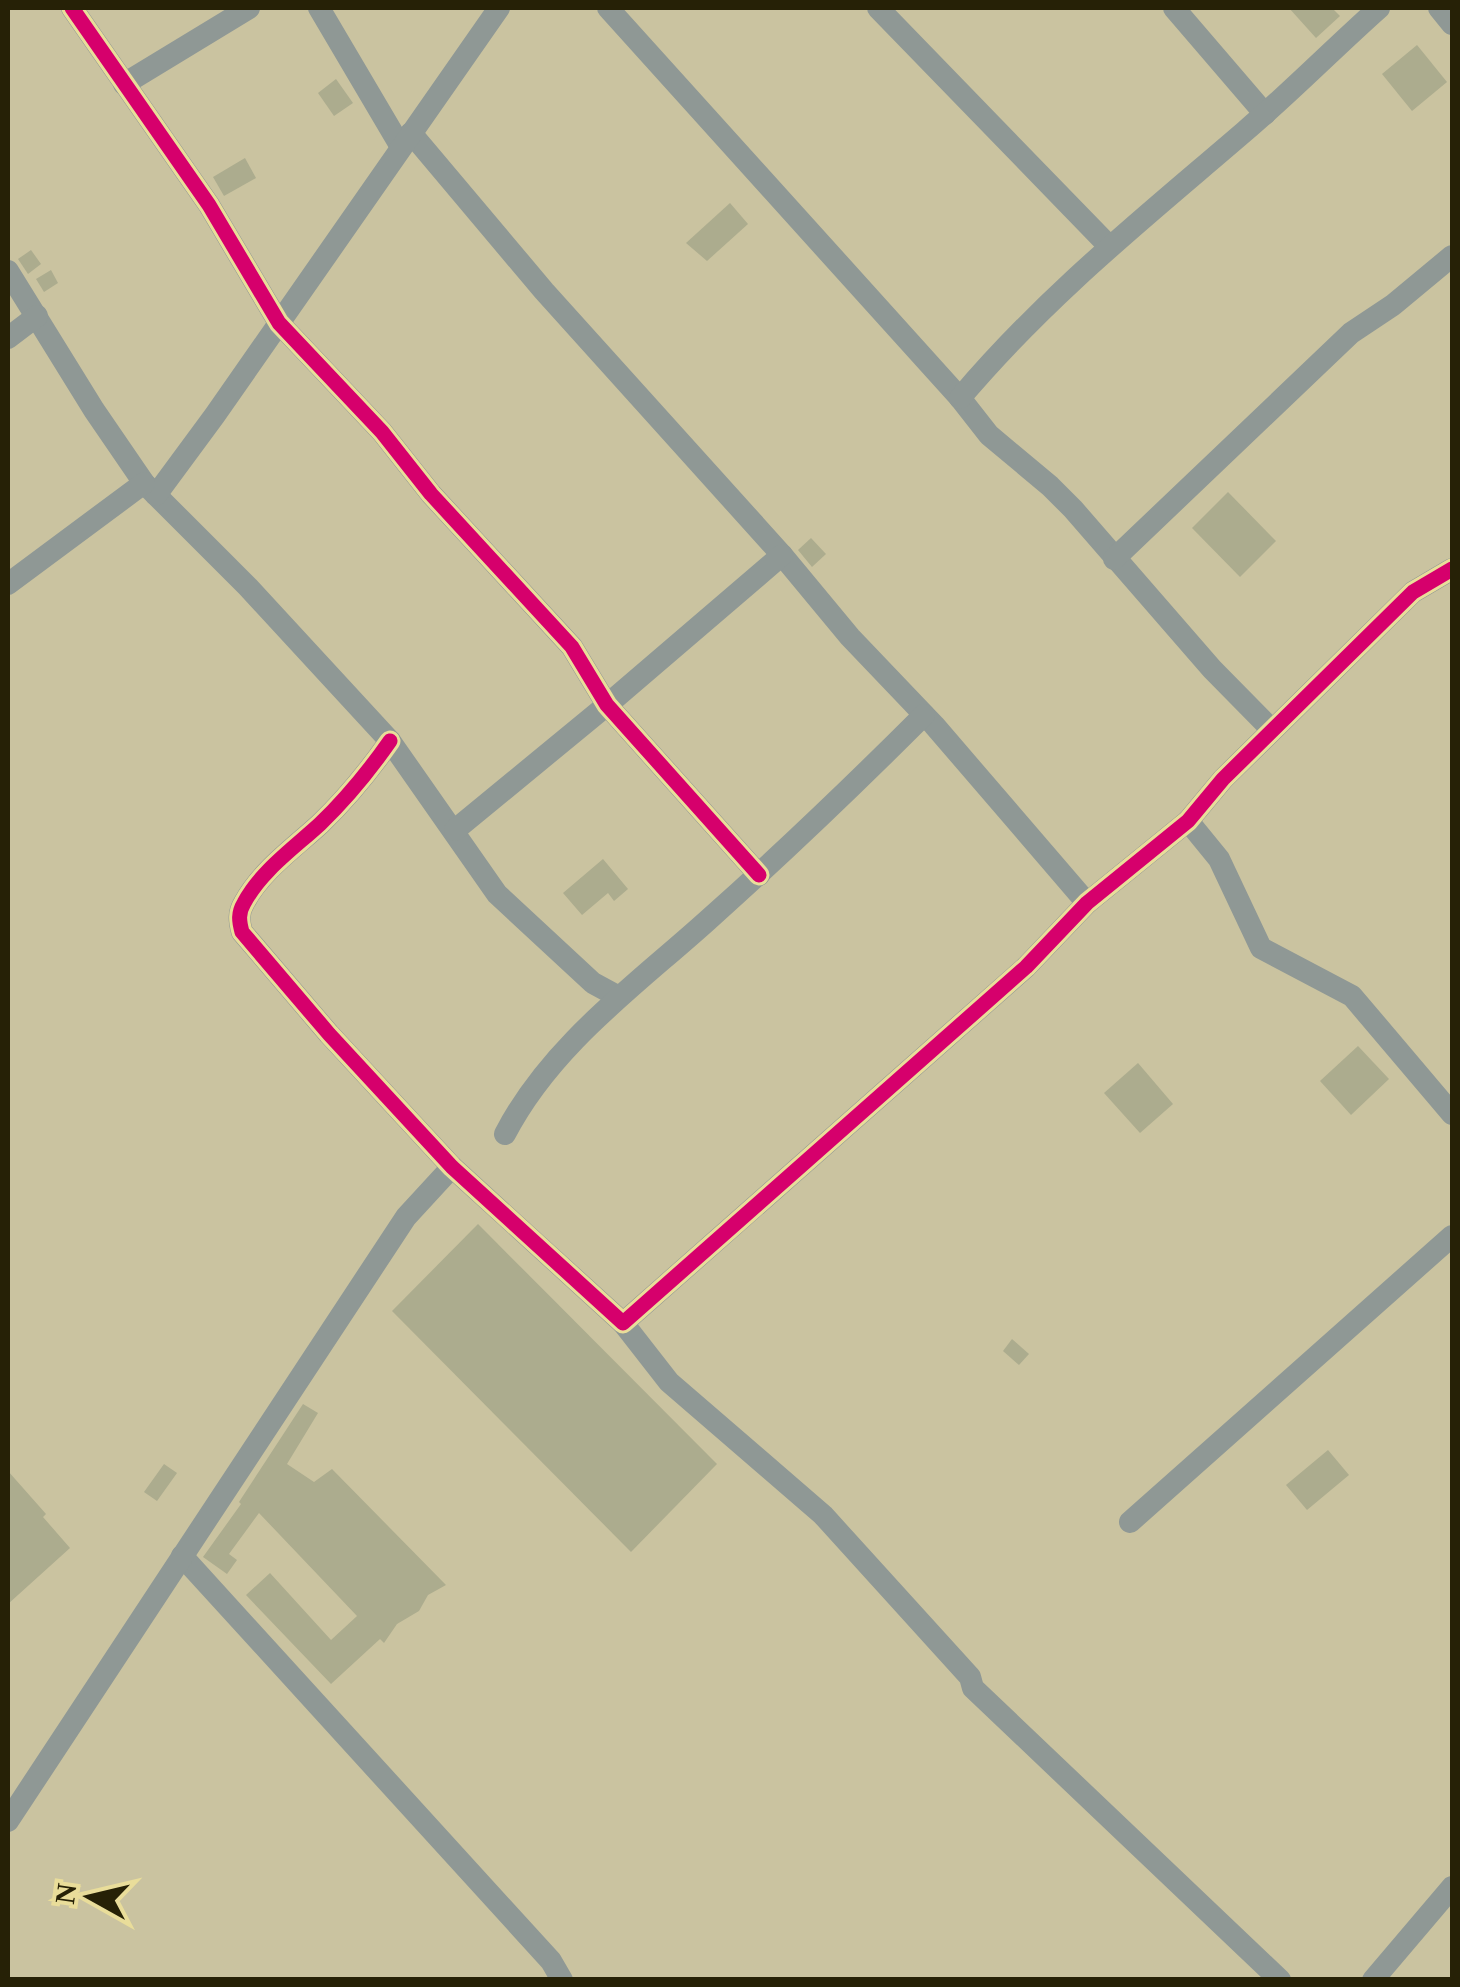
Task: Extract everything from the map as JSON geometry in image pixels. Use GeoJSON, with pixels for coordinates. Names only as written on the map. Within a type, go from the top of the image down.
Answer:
{"type":"FeatureCollection","features":[{"type":"Feature","properties":{"kind":"street"},"geometry":{"type":"LineString","coordinates":[[72,8],[209,205],[279,323],[382,432],[431,494],[572,647],[607,705],[758,875]]}},
{"type":"Feature","properties":{"kind":"street"},"geometry":{"type":"LineString","coordinates":[[124,84],[249,8]]}},
{"type":"Feature","properties":{"kind":"street"},"geometry":{"type":"LineString","coordinates":[[319,8],[406,140],[782,555],[850,638],[924,715],[1087,903]]}},
{"type":"Feature","properties":{"kind":"street"},"geometry":{"type":"LineString","coordinates":[[8,584],[150,489],[279,323],[499,8]]}},
{"type":"Feature","properties":{"kind":"street"},"geometry":{"type":"LineString","coordinates":[[608,8],[989,435],[1050,486],[1212,669],[1272,730]]}},
{"type":"Feature","properties":{"kind":"street"},"geometry":{"type":"LineString","coordinates":[[878,8],[1108,246]]}},
{"type":"Feature","properties":{"kind":"street"},"geometry":{"type":"LineString","coordinates":[[1174,8],[1264,114]]}},
{"type":"Feature","properties":{"kind":"street"},"geometry":{"type":"LineString","coordinates":[[960,398],[1010,340],[1108,246],[1264,114],[1380,8]]}},
{"type":"Feature","properties":{"kind":"street"},"geometry":{"type":"LineString","coordinates":[[1438,8],[1452,24]]}},
{"type":"Feature","properties":{"kind":"street"},"geometry":{"type":"LineString","coordinates":[[1114,558],[1351,332],[1393,305],[1452,256]]}},
{"type":"Feature","properties":{"kind":"street"},"geometry":{"type":"LineString","coordinates":[[8,270],[94,410],[150,489],[248,587],[390,741],[497,894],[593,983],[617,996]]}},
{"type":"Feature","properties":{"kind":"street"},"geometry":{"type":"LineString","coordinates":[[8,338],[37,316]]}},
{"type":"Feature","properties":{"kind":"street"},"geometry":{"type":"LineString","coordinates":[[455,830],[782,555]]}},
{"type":"Feature","properties":{"kind":"street"},"geometry":{"type":"LineString","coordinates":[[623,1323],[1026,968],[1087,903],[1188,821],[1223,779],[1413,592],[1452,569]]}},
{"type":"Feature","properties":{"kind":"street"},"geometry":{"type":"LineString","coordinates":[[506,1134],[524,1098],[617,996],[758,875],[924,715]]}},
{"type":"Feature","properties":{"kind":"street"},"geometry":{"type":"LineString","coordinates":[[390,741],[356,785],[267,873],[243,904],[238,919],[242,932],[452,1167],[623,1323],[669,1382],[824,1514],[970,1678],[973,1688],[1280,1980]]}},
{"type":"Feature","properties":{"kind":"street"},"geometry":{"type":"LineString","coordinates":[[1188,821],[1218,859],[1262,948],[1352,996],[1452,1114]]}},
{"type":"Feature","properties":{"kind":"street"},"geometry":{"type":"LineString","coordinates":[[8,1821],[406,1217],[452,1167]]}},
{"type":"Feature","properties":{"kind":"street"},"geometry":{"type":"LineString","coordinates":[[1130,1522],[1452,1236]]}},
{"type":"Feature","properties":{"kind":"street"},"geometry":{"type":"LineString","coordinates":[[182,1556],[551,1961],[562,1980]]}},
{"type":"Feature","properties":{"kind":"street"},"geometry":{"type":"LineString","coordinates":[[1373,1980],[1452,1887]]}},
{"type":"Feature","properties":{"kind":"building"},"geometry":{"type":"Polygon","coordinates":[[[1289,8],[1332,8],[1340,16],[1316,38],[1289,8]]]}},
{"type":"Feature","properties":{"kind":"building"},"geometry":{"type":"Polygon","coordinates":[[[1417,45],[1447,82],[1412,111],[1382,74],[1417,45]]]}},
{"type":"Feature","properties":{"kind":"building"},"geometry":{"type":"Polygon","coordinates":[[[336,79],[353,103],[334,116],[318,93],[336,79]]]}},
{"type":"Feature","properties":{"kind":"building"},"geometry":{"type":"Polygon","coordinates":[[[245,158],[256,178],[224,196],[213,177],[245,158]]]}},
{"type":"Feature","properties":{"kind":"building"},"geometry":{"type":"Polygon","coordinates":[[[730,203],[748,224],[707,261],[686,243],[730,203]]]}},
{"type":"Feature","properties":{"kind":"building"},"geometry":{"type":"Polygon","coordinates":[[[31,250],[41,264],[28,274],[18,259],[31,250]]]}},
{"type":"Feature","properties":{"kind":"building"},"geometry":{"type":"Polygon","coordinates":[[[51,270],[58,283],[44,292],[36,279],[51,270]]]}},
{"type":"Feature","properties":{"kind":"building"},"geometry":{"type":"Polygon","coordinates":[[[1228,492],[1276,541],[1240,577],[1192,528],[1228,492]]]}},
{"type":"Feature","properties":{"kind":"building"},"geometry":{"type":"Polygon","coordinates":[[[811,538],[826,554],[812,567],[798,550],[811,538]]]}},
{"type":"Feature","properties":{"kind":"building"},"geometry":{"type":"Polygon","coordinates":[[[603,859],[628,889],[614,901],[608,893],[582,915],[563,893],[603,859]]]}},
{"type":"Feature","properties":{"kind":"building"},"geometry":{"type":"Polygon","coordinates":[[[1358,1046],[1389,1079],[1351,1115],[1320,1081],[1358,1046]]]}},
{"type":"Feature","properties":{"kind":"building"},"geometry":{"type":"Polygon","coordinates":[[[1138,1063],[1173,1104],[1140,1133],[1104,1093],[1138,1063]]]}},
{"type":"Feature","properties":{"kind":"building"},"geometry":{"type":"Polygon","coordinates":[[[478,1224],[717,1464],[631,1552],[392,1311],[478,1224]]]}},
{"type":"Feature","properties":{"kind":"building"},"geometry":{"type":"Polygon","coordinates":[[[1012,1339],[1029,1354],[1019,1365],[1003,1351],[1012,1339]]]}},
{"type":"Feature","properties":{"kind":"building"},"geometry":{"type":"Polygon","coordinates":[[[303,1404],[318,1413],[287,1464],[314,1482],[332,1469],[446,1585],[428,1595],[419,1611],[397,1624],[384,1643],[380,1639],[331,1684],[246,1595],[270,1573],[331,1640],[357,1616],[259,1513],[229,1554],[237,1560],[227,1574],[203,1557],[303,1404]]]}},
{"type":"Feature","properties":{"kind":"building"},"geometry":{"type":"Polygon","coordinates":[[[1328,1450],[1349,1475],[1307,1510],[1286,1485],[1328,1450]]]}},
{"type":"Feature","properties":{"kind":"building"},"geometry":{"type":"Polygon","coordinates":[[[164,1464],[177,1473],[157,1501],[144,1492],[164,1464]]]}},
{"type":"Feature","properties":{"kind":"building"},"geometry":{"type":"Polygon","coordinates":[[[8,1471],[70,1548],[8,1604],[8,1471]]]}},
{"type":"Feature","properties":{"kind":"cycle path"},"geometry":{"type":"LineString","coordinates":[[72,8],[209,205],[279,323],[382,432],[431,494],[572,647],[607,705],[759,875]]}},
{"type":"Feature","properties":{"kind":"cycle path"},"geometry":{"type":"LineString","coordinates":[[390,741],[339,805],[251,891],[241,910],[242,932],[329,1034],[452,1167],[623,1323],[1026,967],[1087,903],[1188,821],[1223,779],[1413,592],[1452,569]]}}]}
